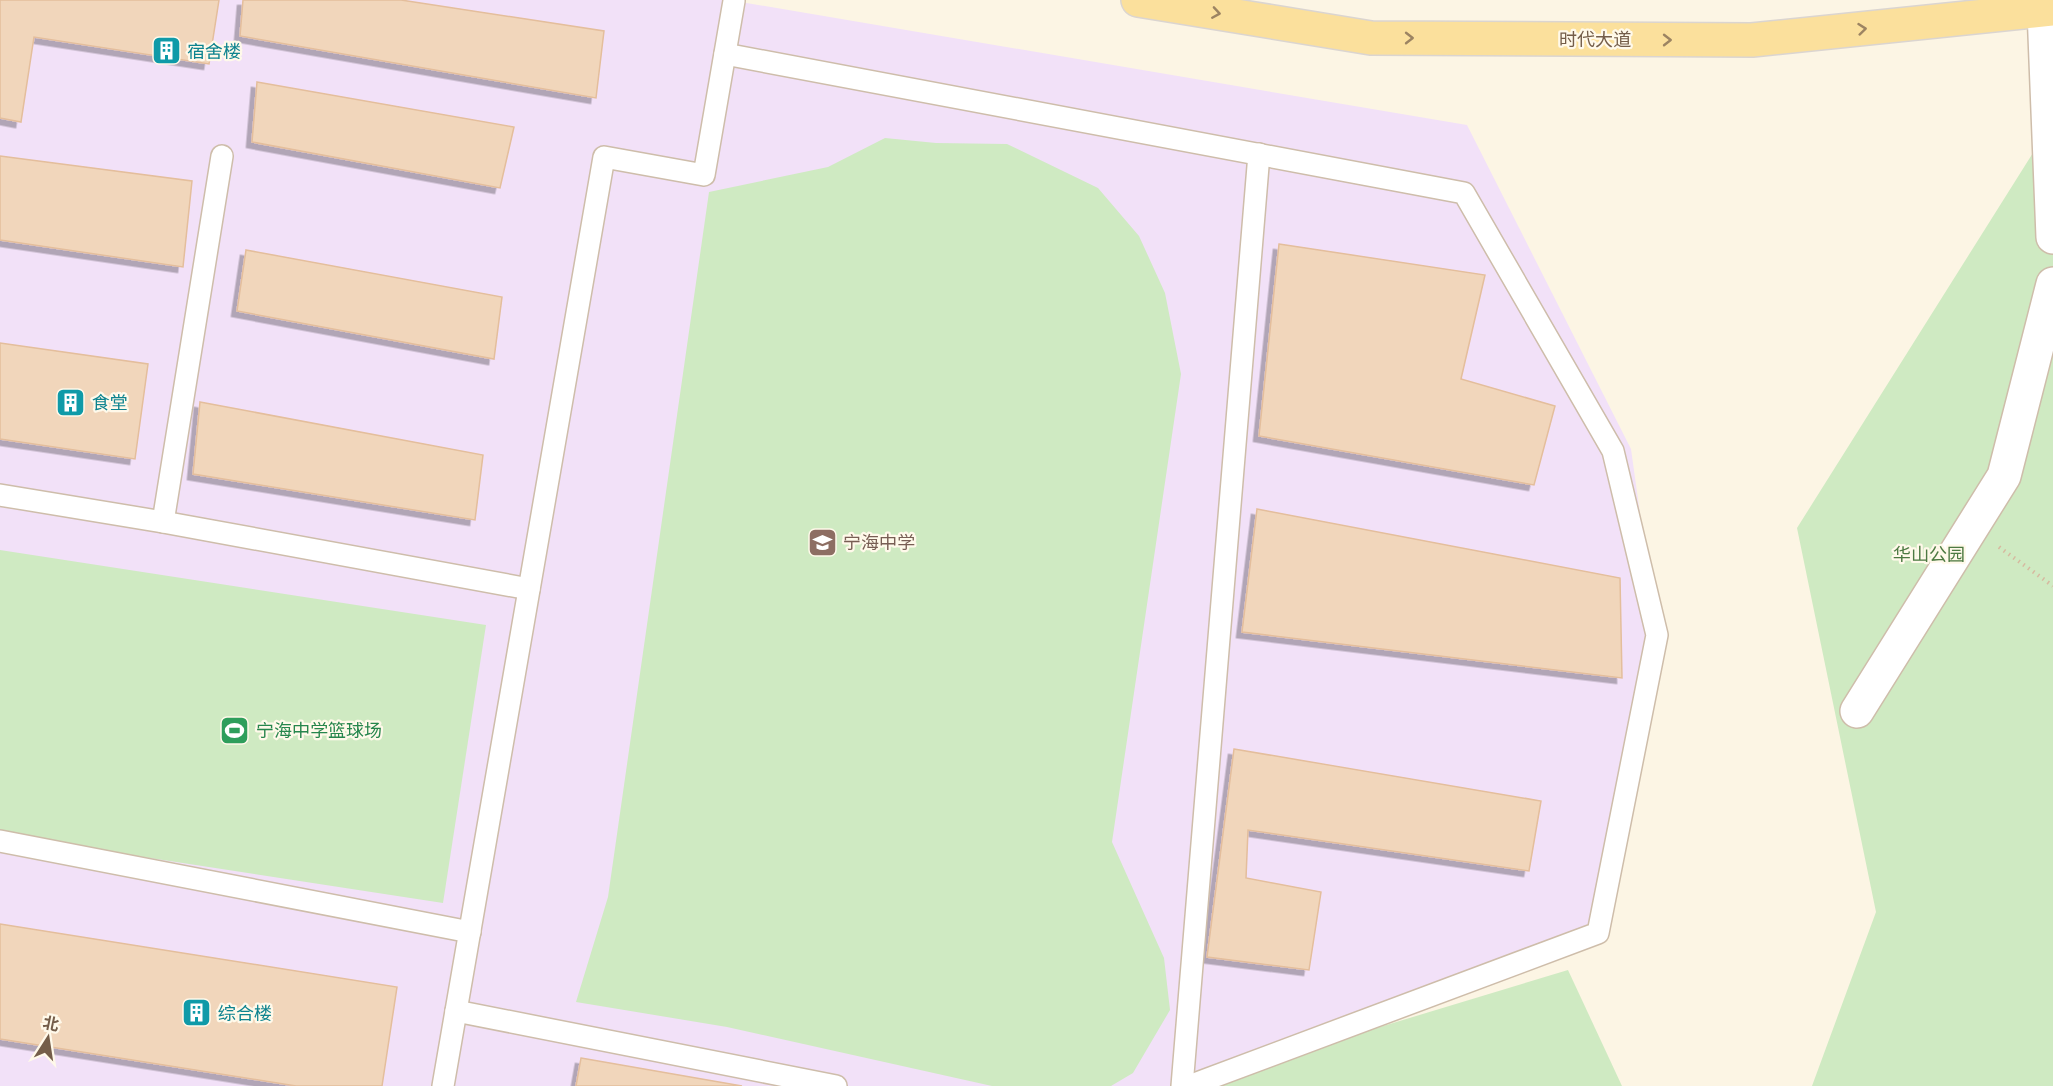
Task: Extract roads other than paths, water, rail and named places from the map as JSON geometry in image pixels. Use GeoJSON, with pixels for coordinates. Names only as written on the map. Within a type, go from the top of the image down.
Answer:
{"type":"FeatureCollection","features":[{"type":"Feature","properties":{"kind":"main road","name":"时代大道"},"geometry":{"type":"LineString","coordinates":[[1138,0],[1371,38],[1752,40],[2049,9]]}},
{"type":"Feature","properties":{"kind":"street"},"geometry":{"type":"LineString","coordinates":[[2049,9],[2053,237]]}},
{"type":"Feature","properties":{"kind":"street"},"geometry":{"type":"LineString","coordinates":[[1857,711],[2004,476],[2053,284]]}},
{"type":"Feature","properties":{"kind":"lane"},"geometry":{"type":"LineString","coordinates":[[443,1086],[604,158],[704,175],[734,1]]}},
{"type":"Feature","properties":{"kind":"lane"},"geometry":{"type":"LineString","coordinates":[[725,54],[1464,193],[1613,451],[1658,635],[1599,933],[1189,1086]]}},
{"type":"Feature","properties":{"kind":"lane"},"geometry":{"type":"LineString","coordinates":[[1182,1086],[1259,154]]}},
{"type":"Feature","properties":{"kind":"lane"},"geometry":{"type":"LineString","coordinates":[[162,522],[222,156]]}},
{"type":"Feature","properties":{"kind":"lane"},"geometry":{"type":"LineString","coordinates":[[0,495],[529,589]]}},
{"type":"Feature","properties":{"kind":"lane"},"geometry":{"type":"LineString","coordinates":[[0,841],[470,932]]}},
{"type":"Feature","properties":{"kind":"lane"},"geometry":{"type":"LineString","coordinates":[[456,1011],[836,1086]]}},
{"type":"Feature","properties":{"kind":"place","name":"宿舍楼"},"geometry":{"type":"Point","coordinates":[166,51]}},
{"type":"Feature","properties":{"kind":"place","name":"食堂"},"geometry":{"type":"Point","coordinates":[71,402]}},
{"type":"Feature","properties":{"kind":"place","name":"宁海中学"},"geometry":{"type":"Point","coordinates":[822,542]}},
{"type":"Feature","properties":{"kind":"place","name":"宁海中学篮球场"},"geometry":{"type":"Point","coordinates":[235,730]}},
{"type":"Feature","properties":{"kind":"place","name":"综合楼"},"geometry":{"type":"Point","coordinates":[197,1013]}},
{"type":"Feature","properties":{"kind":"park label","name":"华山公园"},"geometry":{"type":"Point","coordinates":[1929,554]}}]}
